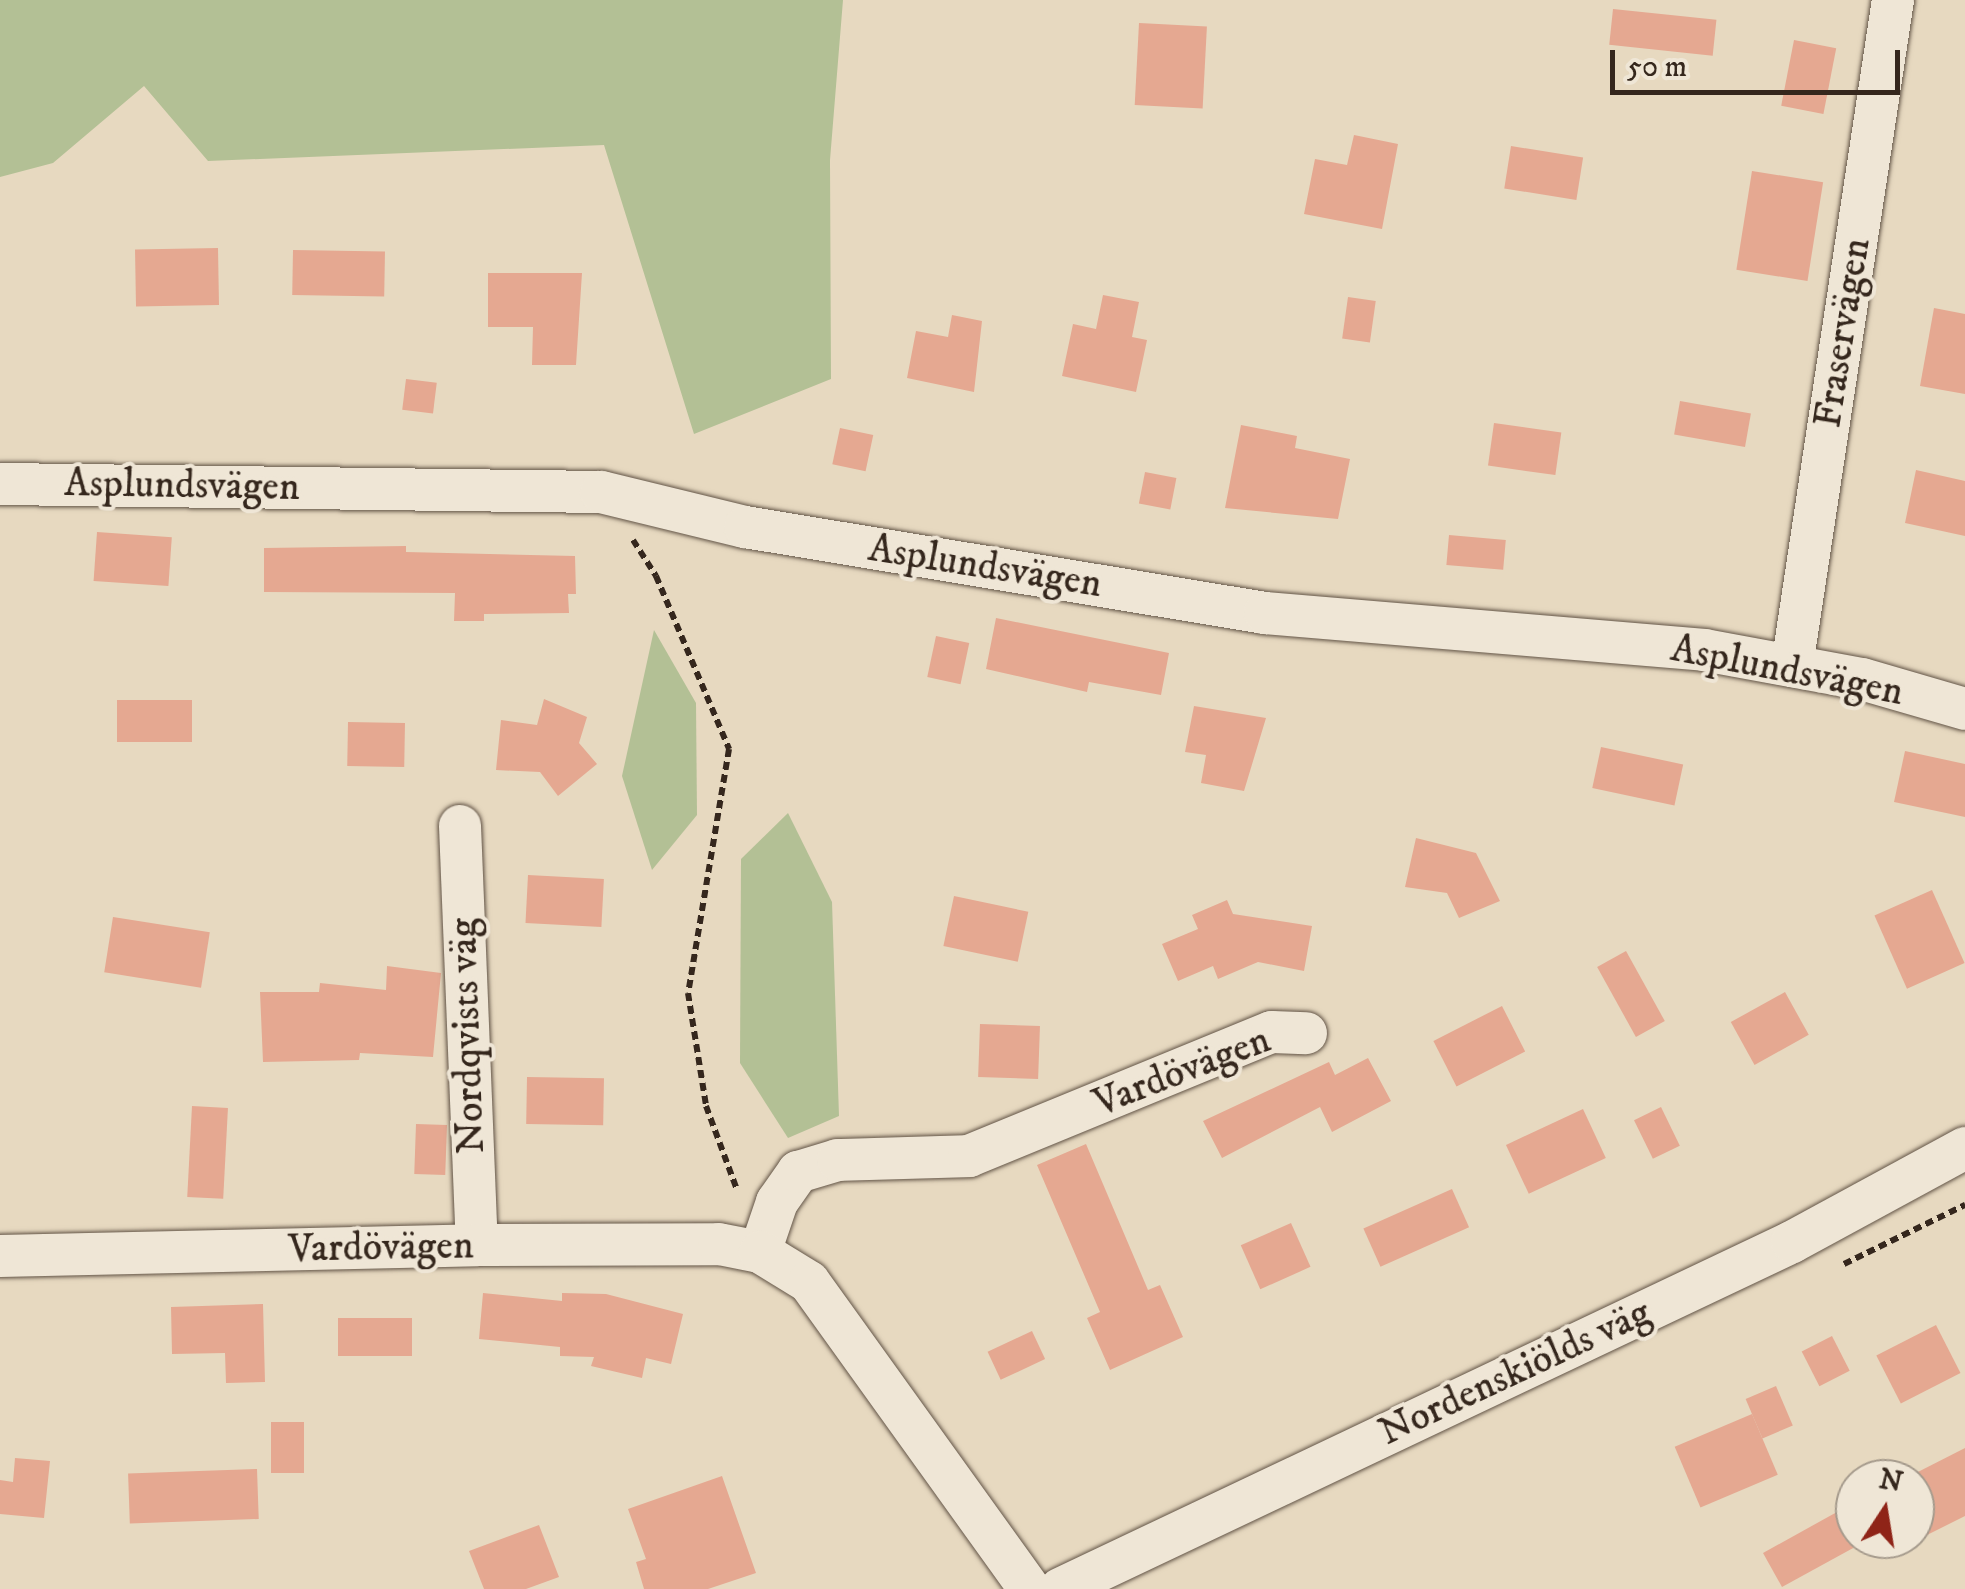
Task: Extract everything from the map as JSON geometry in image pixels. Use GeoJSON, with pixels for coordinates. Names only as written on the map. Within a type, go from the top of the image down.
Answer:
{"type":"FeatureCollection","features":[{"type":"Feature","properties":{"kind":"street","name":"Fraservägen"},"geometry":{"type":"LineString","coordinates":[[1792,666],[1893,0]]}},
{"type":"Feature","properties":{"kind":"street","name":"Asplundsvägen"},"geometry":{"type":"LineString","coordinates":[[0,484],[602,492],[745,527],[1265,614],[1704,650],[1792,666],[1965,709]]}},
{"type":"Feature","properties":{"kind":"street","name":"Nordqvists väg"},"geometry":{"type":"LineString","coordinates":[[460,826],[477,1245]]}},
{"type":"Feature","properties":{"kind":"street","name":"Vardövägen"},"geometry":{"type":"LineString","coordinates":[[760,1252],[777,1202],[798,1172],[838,1160],[968,1156],[1272,1032],[1306,1033]]}},
{"type":"Feature","properties":{"kind":"street","name":"Nordenskiölds väg"},"geometry":{"type":"LineString","coordinates":[[1060,1589],[1792,1242],[1965,1148]]}},
{"type":"Feature","properties":{"kind":"street","name":"Vardövägen"},"geometry":{"type":"LineString","coordinates":[[0,1256],[477,1245],[719,1244],[760,1252],[809,1282],[1030,1589]]}},
{"type":"Feature","properties":{"kind":"path"},"geometry":{"type":"LineString","coordinates":[[602,492],[656,576],[729,749],[688,993],[706,1106],[760,1252]]}},
{"type":"Feature","properties":{"kind":"green space"},"geometry":{"type":"Polygon","coordinates":[[[0,0],[843,0],[830,160],[831,379],[694,434],[604,145],[208,161],[144,86],[53,163],[0,177],[0,0]]]}},
{"type":"Feature","properties":{"kind":"green space"},"geometry":{"type":"Polygon","coordinates":[[[654,630],[696,703],[697,815],[652,870],[622,776],[654,630]]]}},
{"type":"Feature","properties":{"kind":"green space"},"geometry":{"type":"Polygon","coordinates":[[[788,813],[832,902],[839,1116],[788,1138],[740,1063],[741,859],[788,813]]]}},
{"type":"Feature","properties":{"kind":"building"},"geometry":{"type":"Polygon","coordinates":[[[1613,9],[1716,20],[1713,56],[1609,45],[1613,9]]]}},
{"type":"Feature","properties":{"kind":"building"},"geometry":{"type":"Polygon","coordinates":[[[1139,23],[1207,27],[1203,108],[1135,105],[1139,23]]]}},
{"type":"Feature","properties":{"kind":"building"},"geometry":{"type":"Polygon","coordinates":[[[1794,40],[1836,48],[1823,114],[1781,106],[1794,40]]]}},
{"type":"Feature","properties":{"kind":"building"},"geometry":{"type":"Polygon","coordinates":[[[1354,135],[1398,144],[1382,229],[1304,214],[1315,159],[1347,165],[1354,135]]]}},
{"type":"Feature","properties":{"kind":"building"},"geometry":{"type":"Polygon","coordinates":[[[1511,146],[1583,157],[1576,200],[1504,188],[1511,146]]]}},
{"type":"Feature","properties":{"kind":"building"},"geometry":{"type":"Polygon","coordinates":[[[1752,171],[1823,182],[1807,281],[1736,270],[1752,171]]]}},
{"type":"Feature","properties":{"kind":"building"},"geometry":{"type":"Polygon","coordinates":[[[218,248],[219,305],[136,306],[135,249],[218,248]]]}},
{"type":"Feature","properties":{"kind":"building"},"geometry":{"type":"Polygon","coordinates":[[[293,250],[385,252],[384,297],[292,295],[293,250]]]}},
{"type":"Feature","properties":{"kind":"building"},"geometry":{"type":"Polygon","coordinates":[[[488,273],[582,273],[576,365],[532,365],[533,327],[488,327],[488,273]]]}},
{"type":"Feature","properties":{"kind":"building"},"geometry":{"type":"Polygon","coordinates":[[[1103,295],[1139,302],[1132,337],[1147,340],[1136,392],[1062,376],[1073,324],[1096,329],[1103,295]]]}},
{"type":"Feature","properties":{"kind":"building"},"geometry":{"type":"Polygon","coordinates":[[[1348,297],[1376,301],[1370,342],[1342,339],[1348,297]]]}},
{"type":"Feature","properties":{"kind":"building"},"geometry":{"type":"Polygon","coordinates":[[[1934,308],[1965,314],[1965,394],[1920,386],[1934,308]]]}},
{"type":"Feature","properties":{"kind":"building"},"geometry":{"type":"Polygon","coordinates":[[[952,315],[982,321],[974,392],[907,378],[916,331],[948,337],[952,315]]]}},
{"type":"Feature","properties":{"kind":"building"},"geometry":{"type":"Polygon","coordinates":[[[406,379],[437,383],[433,414],[402,410],[406,379]]]}},
{"type":"Feature","properties":{"kind":"building"},"geometry":{"type":"Polygon","coordinates":[[[1680,401],[1751,414],[1745,447],[1674,434],[1680,401]]]}},
{"type":"Feature","properties":{"kind":"building"},"geometry":{"type":"Polygon","coordinates":[[[1494,423],[1561,432],[1555,475],[1488,466],[1494,423]]]}},
{"type":"Feature","properties":{"kind":"building"},"geometry":{"type":"Polygon","coordinates":[[[1241,425],[1297,436],[1295,448],[1350,459],[1338,519],[1225,508],[1241,425]]]}},
{"type":"Feature","properties":{"kind":"building"},"geometry":{"type":"Polygon","coordinates":[[[840,428],[873,435],[866,471],[832,464],[840,428]]]}},
{"type":"Feature","properties":{"kind":"building"},"geometry":{"type":"Polygon","coordinates":[[[1916,470],[1965,481],[1965,536],[1905,523],[1916,470]]]}},
{"type":"Feature","properties":{"kind":"building"},"geometry":{"type":"Polygon","coordinates":[[[1145,472],[1176,478],[1170,510],[1139,503],[1145,472]]]}},
{"type":"Feature","properties":{"kind":"building"},"geometry":{"type":"Polygon","coordinates":[[[97,532],[172,537],[168,586],[94,581],[97,532]]]}},
{"type":"Feature","properties":{"kind":"building"},"geometry":{"type":"Polygon","coordinates":[[[1449,535],[1506,540],[1503,570],[1446,565],[1449,535]]]}},
{"type":"Feature","properties":{"kind":"building"},"geometry":{"type":"Polygon","coordinates":[[[406,546],[406,552],[575,556],[576,594],[568,594],[569,613],[484,614],[484,621],[454,621],[455,593],[264,592],[264,548],[406,546]]]}},
{"type":"Feature","properties":{"kind":"building"},"geometry":{"type":"Polygon","coordinates":[[[996,618],[1169,653],[1161,695],[1089,682],[1087,692],[986,669],[996,618]]]}},
{"type":"Feature","properties":{"kind":"building"},"geometry":{"type":"Polygon","coordinates":[[[936,636],[969,643],[961,684],[927,677],[936,636]]]}},
{"type":"Feature","properties":{"kind":"building"},"geometry":{"type":"Polygon","coordinates":[[[544,699],[587,717],[579,743],[597,764],[558,796],[540,772],[496,770],[501,720],[537,725],[544,699]]]}},
{"type":"Feature","properties":{"kind":"building"},"geometry":{"type":"Polygon","coordinates":[[[117,700],[192,700],[192,742],[117,742],[117,700]]]}},
{"type":"Feature","properties":{"kind":"building"},"geometry":{"type":"Polygon","coordinates":[[[1194,706],[1266,718],[1244,791],[1201,783],[1206,755],[1185,752],[1194,706]]]}},
{"type":"Feature","properties":{"kind":"building"},"geometry":{"type":"Polygon","coordinates":[[[348,722],[405,723],[404,767],[347,766],[348,722]]]}},
{"type":"Feature","properties":{"kind":"building"},"geometry":{"type":"Polygon","coordinates":[[[1601,747],[1683,764],[1674,806],[1592,788],[1601,747]]]}},
{"type":"Feature","properties":{"kind":"building"},"geometry":{"type":"Polygon","coordinates":[[[1905,751],[1965,764],[1965,817],[1894,802],[1905,751]]]}},
{"type":"Feature","properties":{"kind":"building"},"geometry":{"type":"Polygon","coordinates":[[[1416,838],[1476,853],[1500,901],[1459,918],[1447,893],[1405,887],[1416,838]]]}},
{"type":"Feature","properties":{"kind":"building"},"geometry":{"type":"Polygon","coordinates":[[[528,875],[604,879],[601,927],[525,923],[528,875]]]}},
{"type":"Feature","properties":{"kind":"building"},"geometry":{"type":"Polygon","coordinates":[[[1932,890],[1965,963],[1907,989],[1874,916],[1932,890]]]}},
{"type":"Feature","properties":{"kind":"building"},"geometry":{"type":"Polygon","coordinates":[[[954,896],[1028,912],[1018,962],[943,946],[954,896]]]}},
{"type":"Feature","properties":{"kind":"building"},"geometry":{"type":"Polygon","coordinates":[[[1227,900],[1233,914],[1312,926],[1304,971],[1258,962],[1218,979],[1213,966],[1178,981],[1162,944],[1198,929],[1192,915],[1227,900]]]}},
{"type":"Feature","properties":{"kind":"building"},"geometry":{"type":"Polygon","coordinates":[[[113,917],[210,932],[201,988],[104,972],[113,917]]]}},
{"type":"Feature","properties":{"kind":"building"},"geometry":{"type":"Polygon","coordinates":[[[1626,951],[1665,1021],[1636,1037],[1597,967],[1626,951]]]}},
{"type":"Feature","properties":{"kind":"building"},"geometry":{"type":"Polygon","coordinates":[[[387,966],[441,973],[433,1057],[360,1053],[359,1060],[263,1062],[260,992],[319,992],[320,983],[386,990],[387,966]]]}},
{"type":"Feature","properties":{"kind":"building"},"geometry":{"type":"Polygon","coordinates":[[[1785,992],[1809,1035],[1755,1065],[1731,1022],[1785,992]]]}},
{"type":"Feature","properties":{"kind":"building"},"geometry":{"type":"Polygon","coordinates":[[[1502,1006],[1525,1051],[1457,1086],[1433,1041],[1502,1006]]]}},
{"type":"Feature","properties":{"kind":"building"},"geometry":{"type":"Polygon","coordinates":[[[980,1024],[1040,1026],[1038,1079],[978,1077],[980,1024]]]}},
{"type":"Feature","properties":{"kind":"building"},"geometry":{"type":"Polygon","coordinates":[[[1368,1058],[1391,1101],[1332,1132],[1320,1107],[1222,1158],[1203,1121],[1329,1062],[1335,1075],[1368,1058]]]}},
{"type":"Feature","properties":{"kind":"building"},"geometry":{"type":"Polygon","coordinates":[[[527,1077],[604,1078],[603,1125],[526,1124],[527,1077]]]}},
{"type":"Feature","properties":{"kind":"building"},"geometry":{"type":"Polygon","coordinates":[[[192,1106],[228,1108],[223,1199],[187,1197],[192,1106]]]}},
{"type":"Feature","properties":{"kind":"building"},"geometry":{"type":"Polygon","coordinates":[[[1661,1107],[1680,1146],[1653,1159],[1634,1120],[1661,1107]]]}},
{"type":"Feature","properties":{"kind":"building"},"geometry":{"type":"Polygon","coordinates":[[[1583,1109],[1606,1158],[1529,1194],[1506,1145],[1583,1109]]]}},
{"type":"Feature","properties":{"kind":"building"},"geometry":{"type":"Polygon","coordinates":[[[416,1124],[447,1125],[445,1175],[414,1174],[416,1124]]]}},
{"type":"Feature","properties":{"kind":"building"},"geometry":{"type":"Polygon","coordinates":[[[1086,1144],[1148,1290],[1160,1285],[1183,1337],[1110,1370],[1087,1318],[1100,1312],[1037,1165],[1086,1144]]]}},
{"type":"Feature","properties":{"kind":"building"},"geometry":{"type":"Polygon","coordinates":[[[1452,1189],[1469,1227],[1380,1267],[1363,1228],[1452,1189]]]}},
{"type":"Feature","properties":{"kind":"building"},"geometry":{"type":"Polygon","coordinates":[[[1291,1223],[1311,1267],[1260,1289],[1241,1245],[1291,1223]]]}},
{"type":"Feature","properties":{"kind":"building"},"geometry":{"type":"Polygon","coordinates":[[[483,1293],[562,1301],[562,1293],[606,1294],[683,1314],[671,1364],[646,1358],[642,1378],[591,1366],[594,1357],[560,1356],[560,1347],[479,1339],[483,1293]]]}},
{"type":"Feature","properties":{"kind":"building"},"geometry":{"type":"Polygon","coordinates":[[[263,1304],[265,1382],[226,1383],[225,1353],[172,1354],[171,1307],[263,1304]]]}},
{"type":"Feature","properties":{"kind":"building"},"geometry":{"type":"Polygon","coordinates":[[[338,1318],[412,1318],[412,1356],[338,1356],[338,1318]]]}},
{"type":"Feature","properties":{"kind":"building"},"geometry":{"type":"Polygon","coordinates":[[[1936,1325],[1961,1373],[1901,1404],[1876,1355],[1936,1325]]]}},
{"type":"Feature","properties":{"kind":"building"},"geometry":{"type":"Polygon","coordinates":[[[1032,1331],[1045,1359],[1001,1380],[988,1352],[1032,1331]]]}},
{"type":"Feature","properties":{"kind":"building"},"geometry":{"type":"Polygon","coordinates":[[[1832,1336],[1850,1371],[1819,1386],[1802,1351],[1832,1336]]]}},
{"type":"Feature","properties":{"kind":"building"},"geometry":{"type":"Polygon","coordinates":[[[1776,1386],[1793,1426],[1762,1438],[1746,1399],[1776,1386]]]}},
{"type":"Feature","properties":{"kind":"building"},"geometry":{"type":"Polygon","coordinates":[[[1752,1414],[1778,1475],[1700,1508],[1675,1447],[1752,1414]]]}},
{"type":"Feature","properties":{"kind":"building"},"geometry":{"type":"Polygon","coordinates":[[[271,1422],[304,1422],[304,1473],[271,1473],[271,1422]]]}},
{"type":"Feature","properties":{"kind":"building"},"geometry":{"type":"Polygon","coordinates":[[[1965,1448],[1965,1516],[1935,1531],[1935,1463],[1965,1448]]]}},
{"type":"Feature","properties":{"kind":"building"},"geometry":{"type":"Polygon","coordinates":[[[15,1458],[50,1461],[44,1518],[0,1514],[0,1480],[13,1482],[15,1458]]]}},
{"type":"Feature","properties":{"kind":"building"},"geometry":{"type":"Polygon","coordinates":[[[257,1469],[259,1519],[130,1523],[128,1474],[257,1469]]]}},
{"type":"Feature","properties":{"kind":"building"},"geometry":{"type":"Polygon","coordinates":[[[722,1476],[756,1573],[708,1589],[644,1589],[636,1562],[646,1559],[628,1509],[722,1476]]]}},
{"type":"Feature","properties":{"kind":"building"},"geometry":{"type":"Polygon","coordinates":[[[1835,1513],[1835,1558],[1782,1587],[1763,1553],[1835,1513]]]}},
{"type":"Feature","properties":{"kind":"building"},"geometry":{"type":"Polygon","coordinates":[[[539,1525],[559,1577],[526,1589],[484,1589],[469,1551],[539,1525]]]}}]}
